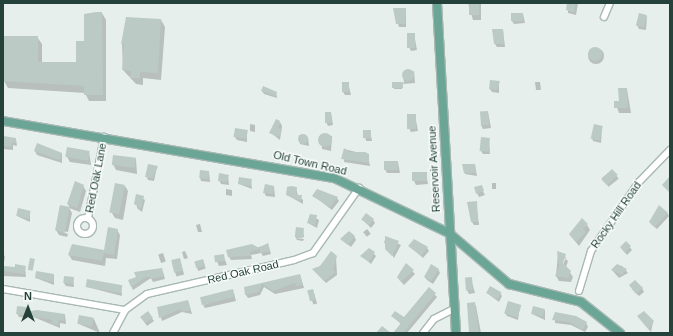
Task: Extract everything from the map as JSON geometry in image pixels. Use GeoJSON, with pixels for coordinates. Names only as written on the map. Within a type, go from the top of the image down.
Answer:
{"type":"FeatureCollection","features":[{"type":"Feature","properties":{"kind":"main road","name":"Reservoir Avenue"},"geometry":{"type":"LineString","coordinates":[[437,3],[449,233],[456,333]]}},
{"type":"Feature","properties":{"kind":"main road","name":"Old Town Road"},"geometry":{"type":"LineString","coordinates":[[3,121],[304,171],[359,188],[449,233],[502,280],[523,290],[581,302],[620,333]]}},
{"type":"Feature","properties":{"kind":"street"},"geometry":{"type":"LineString","coordinates":[[604,17],[610,3]]}},
{"type":"Feature","properties":{"kind":"street","name":"Red Oak Lane"},"geometry":{"type":"LineString","coordinates":[[88,218],[104,137]]}},
{"type":"Feature","properties":{"kind":"street","name":"Rocky Hill Road"},"geometry":{"type":"LineString","coordinates":[[579,291],[591,251],[639,182],[670,150]]}},
{"type":"Feature","properties":{"kind":"street","name":"Red Oak Road"},"geometry":{"type":"LineString","coordinates":[[125,310],[156,291],[304,257],[317,248],[359,188]]}},
{"type":"Feature","properties":{"kind":"street"},"geometry":{"type":"LineString","coordinates":[[3,289],[125,310],[113,333]]}},
{"type":"Feature","properties":{"kind":"street"},"geometry":{"type":"LineString","coordinates":[[423,333],[434,319],[454,309]]}},
{"type":"Feature","properties":{"kind":"building"},"geometry":{"type":"Polygon","coordinates":[[[469,3],[479,3],[479,15],[469,15],[469,3]]]}},
{"type":"Feature","properties":{"kind":"building"},"geometry":{"type":"Polygon","coordinates":[[[567,3],[576,3],[574,12],[566,10],[567,3]]]}},
{"type":"Feature","properties":{"kind":"building"},"geometry":{"type":"Polygon","coordinates":[[[393,8],[406,8],[405,24],[396,24],[393,8]]]}},
{"type":"Feature","properties":{"kind":"building"},"geometry":{"type":"Polygon","coordinates":[[[102,12],[103,95],[84,95],[84,86],[3,81],[3,36],[38,36],[38,62],[76,62],[76,41],[84,41],[84,14],[102,12]]]}},
{"type":"Feature","properties":{"kind":"building"},"geometry":{"type":"Polygon","coordinates":[[[511,13],[523,13],[523,21],[511,21],[511,13]]]}},
{"type":"Feature","properties":{"kind":"building"},"geometry":{"type":"Polygon","coordinates":[[[639,13],[647,15],[644,28],[636,26],[639,13]]]}},
{"type":"Feature","properties":{"kind":"building"},"geometry":{"type":"Polygon","coordinates":[[[126,17],[161,19],[158,73],[140,72],[140,78],[130,78],[131,71],[122,70],[124,44],[121,44],[126,17]]]}},
{"type":"Feature","properties":{"kind":"building"},"geometry":{"type":"Polygon","coordinates":[[[492,29],[503,29],[504,44],[494,44],[492,29]]]}},
{"type":"Feature","properties":{"kind":"building"},"geometry":{"type":"Polygon","coordinates":[[[407,33],[415,33],[415,48],[407,48],[407,33]]]}},
{"type":"Feature","properties":{"kind":"building"},"geometry":{"type":"Polygon","coordinates":[[[592,47],[598,47],[602,51],[602,57],[598,61],[592,61],[588,57],[588,51],[592,47]]]}},
{"type":"Feature","properties":{"kind":"building"},"geometry":{"type":"Polygon","coordinates":[[[406,69],[410,69],[414,75],[410,81],[406,81],[402,77],[402,73],[406,69]]]}},
{"type":"Feature","properties":{"kind":"building"},"geometry":{"type":"Polygon","coordinates":[[[490,80],[500,81],[497,90],[489,89],[490,80]]]}},
{"type":"Feature","properties":{"kind":"building"},"geometry":{"type":"Polygon","coordinates":[[[342,82],[349,82],[349,92],[342,92],[342,82]]]}},
{"type":"Feature","properties":{"kind":"building"},"geometry":{"type":"Polygon","coordinates":[[[392,82],[403,82],[403,88],[392,88],[392,82]]]}},
{"type":"Feature","properties":{"kind":"building"},"geometry":{"type":"Polygon","coordinates":[[[263,86],[277,92],[276,96],[261,91],[263,86]]]}},
{"type":"Feature","properties":{"kind":"building"},"geometry":{"type":"Polygon","coordinates":[[[618,88],[627,88],[628,108],[614,108],[614,101],[619,101],[618,88]]]}},
{"type":"Feature","properties":{"kind":"building"},"geometry":{"type":"Polygon","coordinates":[[[488,111],[489,125],[481,126],[480,112],[488,111]]]}},
{"type":"Feature","properties":{"kind":"building"},"geometry":{"type":"Polygon","coordinates":[[[325,112],[331,112],[332,122],[325,123],[325,112]]]}},
{"type":"Feature","properties":{"kind":"building"},"geometry":{"type":"Polygon","coordinates":[[[407,114],[416,114],[416,129],[407,129],[407,114]]]}},
{"type":"Feature","properties":{"kind":"building"},"geometry":{"type":"Polygon","coordinates":[[[276,119],[280,121],[278,128],[282,130],[279,137],[269,133],[276,119]]]}},
{"type":"Feature","properties":{"kind":"building"},"geometry":{"type":"Polygon","coordinates":[[[594,124],[603,126],[599,141],[591,139],[594,124]]]}},
{"type":"Feature","properties":{"kind":"building"},"geometry":{"type":"Polygon","coordinates":[[[235,128],[248,130],[246,139],[234,137],[235,128]]]}},
{"type":"Feature","properties":{"kind":"building"},"geometry":{"type":"Polygon","coordinates":[[[363,130],[371,130],[371,138],[363,138],[363,130]]]}},
{"type":"Feature","properties":{"kind":"building"},"geometry":{"type":"Polygon","coordinates":[[[322,133],[328,133],[332,137],[332,143],[328,147],[322,147],[318,143],[318,137],[322,133]]]}},
{"type":"Feature","properties":{"kind":"building"},"geometry":{"type":"Polygon","coordinates":[[[301,134],[305,134],[307,135],[307,143],[301,144],[298,141],[298,137],[301,134]]]}},
{"type":"Feature","properties":{"kind":"building"},"geometry":{"type":"Polygon","coordinates":[[[3,136],[16,138],[16,143],[12,142],[11,147],[3,146],[3,136]]]}},
{"type":"Feature","properties":{"kind":"building"},"geometry":{"type":"Polygon","coordinates":[[[481,137],[490,138],[488,152],[480,151],[481,137]]]}},
{"type":"Feature","properties":{"kind":"building"},"geometry":{"type":"Polygon","coordinates":[[[37,143],[62,153],[60,160],[34,151],[37,143]]]}},
{"type":"Feature","properties":{"kind":"building"},"geometry":{"type":"Polygon","coordinates":[[[67,147],[90,151],[88,161],[65,157],[67,147]]]}},
{"type":"Feature","properties":{"kind":"building"},"geometry":{"type":"Polygon","coordinates":[[[344,148],[349,152],[365,152],[369,154],[369,163],[341,159],[344,148]]]}},
{"type":"Feature","properties":{"kind":"building"},"geometry":{"type":"Polygon","coordinates":[[[113,155],[136,158],[135,168],[112,165],[113,155]]]}},
{"type":"Feature","properties":{"kind":"building"},"geometry":{"type":"Polygon","coordinates":[[[384,161],[398,161],[398,170],[384,170],[384,161]]]}},
{"type":"Feature","properties":{"kind":"building"},"geometry":{"type":"Polygon","coordinates":[[[148,164],[158,166],[153,178],[145,177],[148,164]]]}},
{"type":"Feature","properties":{"kind":"building"},"geometry":{"type":"Polygon","coordinates":[[[462,164],[475,164],[476,173],[464,173],[462,164]]]}},
{"type":"Feature","properties":{"kind":"building"},"geometry":{"type":"Polygon","coordinates":[[[612,169],[618,175],[607,185],[601,180],[612,169]]]}},
{"type":"Feature","properties":{"kind":"building"},"geometry":{"type":"Polygon","coordinates":[[[200,170],[209,171],[208,179],[199,178],[200,170]]]}},
{"type":"Feature","properties":{"kind":"building"},"geometry":{"type":"Polygon","coordinates":[[[412,172],[427,172],[427,181],[412,181],[412,172]]]}},
{"type":"Feature","properties":{"kind":"building"},"geometry":{"type":"Polygon","coordinates":[[[219,173],[229,175],[227,182],[218,181],[219,173]]]}},
{"type":"Feature","properties":{"kind":"building"},"geometry":{"type":"Polygon","coordinates":[[[670,176],[670,193],[662,185],[670,176]]]}},
{"type":"Feature","properties":{"kind":"building"},"geometry":{"type":"Polygon","coordinates":[[[239,177],[252,179],[251,186],[238,184],[239,177]]]}},
{"type":"Feature","properties":{"kind":"building"},"geometry":{"type":"Polygon","coordinates":[[[75,181],[84,185],[77,208],[67,204],[75,181]]]}},
{"type":"Feature","properties":{"kind":"building"},"geometry":{"type":"Polygon","coordinates":[[[115,183],[125,185],[119,214],[109,212],[115,183]]]}},
{"type":"Feature","properties":{"kind":"building"},"geometry":{"type":"Polygon","coordinates":[[[265,184],[274,186],[273,194],[263,193],[265,184]]]}},
{"type":"Feature","properties":{"kind":"building"},"geometry":{"type":"Polygon","coordinates":[[[482,185],[484,191],[476,194],[474,187],[482,185]]]}},
{"type":"Feature","properties":{"kind":"building"},"geometry":{"type":"Polygon","coordinates":[[[287,187],[297,187],[296,195],[302,195],[301,201],[286,195],[287,187]]]}},
{"type":"Feature","properties":{"kind":"building"},"geometry":{"type":"Polygon","coordinates":[[[317,189],[338,197],[330,207],[312,196],[317,189]]]}},
{"type":"Feature","properties":{"kind":"building"},"geometry":{"type":"Polygon","coordinates":[[[136,194],[144,196],[141,209],[134,204],[136,194]]]}},
{"type":"Feature","properties":{"kind":"building"},"geometry":{"type":"Polygon","coordinates":[[[477,201],[478,222],[471,222],[467,202],[477,201]]]}},
{"type":"Feature","properties":{"kind":"building"},"geometry":{"type":"Polygon","coordinates":[[[60,205],[70,207],[65,232],[55,231],[60,205]]]}},
{"type":"Feature","properties":{"kind":"building"},"geometry":{"type":"Polygon","coordinates":[[[659,205],[668,213],[655,227],[649,222],[659,205]]]}},
{"type":"Feature","properties":{"kind":"building"},"geometry":{"type":"Polygon","coordinates":[[[18,208],[31,211],[29,219],[16,216],[18,208]]]}},
{"type":"Feature","properties":{"kind":"building"},"geometry":{"type":"Polygon","coordinates":[[[366,213],[374,219],[369,225],[361,219],[366,213]]]}},
{"type":"Feature","properties":{"kind":"building"},"geometry":{"type":"Polygon","coordinates":[[[310,214],[317,215],[315,225],[307,223],[310,214]]]}},
{"type":"Feature","properties":{"kind":"building"},"geometry":{"type":"Polygon","coordinates":[[[582,218],[588,224],[583,229],[586,232],[576,242],[569,234],[582,218]]]}},
{"type":"Feature","properties":{"kind":"building"},"geometry":{"type":"Polygon","coordinates":[[[108,227],[118,229],[114,255],[104,253],[102,261],[68,255],[72,244],[104,250],[108,227]]]}},
{"type":"Feature","properties":{"kind":"building"},"geometry":{"type":"Polygon","coordinates":[[[296,227],[304,228],[303,238],[295,237],[296,227]]]}},
{"type":"Feature","properties":{"kind":"building"},"geometry":{"type":"Polygon","coordinates":[[[349,231],[355,236],[348,245],[340,239],[349,231]]]}},
{"type":"Feature","properties":{"kind":"building"},"geometry":{"type":"Polygon","coordinates":[[[385,236],[399,241],[392,256],[385,249],[385,236]]]}},
{"type":"Feature","properties":{"kind":"building"},"geometry":{"type":"Polygon","coordinates":[[[414,239],[428,247],[421,256],[408,246],[414,239]]]}},
{"type":"Feature","properties":{"kind":"building"},"geometry":{"type":"Polygon","coordinates":[[[626,241],[631,246],[625,253],[620,247],[626,241]]]}},
{"type":"Feature","properties":{"kind":"building"},"geometry":{"type":"Polygon","coordinates":[[[268,243],[270,251],[260,253],[260,249],[250,252],[251,256],[228,257],[226,250],[252,244],[259,248],[268,243]]]}},
{"type":"Feature","properties":{"kind":"building"},"geometry":{"type":"Polygon","coordinates":[[[369,248],[375,252],[369,262],[360,256],[369,248]]]}},
{"type":"Feature","properties":{"kind":"building"},"geometry":{"type":"Polygon","coordinates":[[[331,251],[337,256],[333,270],[336,272],[324,281],[312,269],[320,266],[331,251]]]}},
{"type":"Feature","properties":{"kind":"building"},"geometry":{"type":"Polygon","coordinates":[[[557,251],[566,254],[563,263],[571,271],[568,278],[555,276],[559,267],[557,251]]]}},
{"type":"Feature","properties":{"kind":"building"},"geometry":{"type":"Polygon","coordinates":[[[224,254],[225,261],[215,262],[214,255],[224,254]]]}},
{"type":"Feature","properties":{"kind":"building"},"geometry":{"type":"Polygon","coordinates":[[[30,258],[35,259],[33,271],[28,270],[30,258]]]}},
{"type":"Feature","properties":{"kind":"building"},"geometry":{"type":"Polygon","coordinates":[[[180,258],[183,271],[174,273],[171,260],[180,258]]]}},
{"type":"Feature","properties":{"kind":"building"},"geometry":{"type":"Polygon","coordinates":[[[203,259],[205,266],[196,268],[194,261],[203,259]]]}},
{"type":"Feature","properties":{"kind":"building"},"geometry":{"type":"Polygon","coordinates":[[[406,263],[414,270],[401,282],[397,277],[406,263]]]}},
{"type":"Feature","properties":{"kind":"building"},"geometry":{"type":"Polygon","coordinates":[[[15,264],[26,266],[24,274],[3,271],[3,266],[15,267],[15,264]]]}},
{"type":"Feature","properties":{"kind":"building"},"geometry":{"type":"Polygon","coordinates":[[[431,264],[439,269],[431,281],[424,277],[431,264]]]}},
{"type":"Feature","properties":{"kind":"building"},"geometry":{"type":"Polygon","coordinates":[[[617,264],[627,269],[622,275],[611,270],[617,264]]]}},
{"type":"Feature","properties":{"kind":"building"},"geometry":{"type":"Polygon","coordinates":[[[162,268],[164,276],[150,279],[149,275],[131,287],[128,280],[136,277],[134,272],[162,268]]]}},
{"type":"Feature","properties":{"kind":"building"},"geometry":{"type":"Polygon","coordinates":[[[36,271],[54,274],[53,282],[35,278],[36,271]]]}},
{"type":"Feature","properties":{"kind":"building"},"geometry":{"type":"Polygon","coordinates":[[[300,274],[303,285],[296,286],[295,283],[273,291],[262,284],[259,292],[245,295],[244,287],[300,274]]]}},
{"type":"Feature","properties":{"kind":"building"},"geometry":{"type":"Polygon","coordinates":[[[64,276],[74,277],[73,284],[63,283],[64,276]]]}},
{"type":"Feature","properties":{"kind":"building"},"geometry":{"type":"Polygon","coordinates":[[[465,277],[472,277],[473,290],[466,290],[465,277]]]}},
{"type":"Feature","properties":{"kind":"building"},"geometry":{"type":"Polygon","coordinates":[[[87,279],[122,285],[121,293],[86,287],[87,279]]]}},
{"type":"Feature","properties":{"kind":"building"},"geometry":{"type":"Polygon","coordinates":[[[635,280],[643,288],[636,294],[629,285],[635,280]]]}},
{"type":"Feature","properties":{"kind":"building"},"geometry":{"type":"Polygon","coordinates":[[[490,286],[501,292],[497,299],[486,293],[490,286]]]}},
{"type":"Feature","properties":{"kind":"building"},"geometry":{"type":"Polygon","coordinates":[[[429,287],[436,293],[403,333],[393,333],[401,323],[391,316],[395,311],[404,317],[429,287]]]}},
{"type":"Feature","properties":{"kind":"building"},"geometry":{"type":"Polygon","coordinates":[[[233,289],[235,297],[202,305],[200,297],[233,289]]]}},
{"type":"Feature","properties":{"kind":"building"},"geometry":{"type":"Polygon","coordinates":[[[313,289],[316,300],[310,301],[307,291],[313,289]]]}},
{"type":"Feature","properties":{"kind":"building"},"geometry":{"type":"Polygon","coordinates":[[[188,300],[191,310],[181,312],[181,309],[159,318],[157,307],[188,300]]]}},
{"type":"Feature","properties":{"kind":"building"},"geometry":{"type":"Polygon","coordinates":[[[508,301],[521,305],[518,318],[504,313],[508,301]]]}},
{"type":"Feature","properties":{"kind":"building"},"geometry":{"type":"Polygon","coordinates":[[[475,302],[479,333],[469,333],[467,303],[475,302]]]}},
{"type":"Feature","properties":{"kind":"building"},"geometry":{"type":"Polygon","coordinates":[[[17,306],[26,307],[25,315],[16,314],[17,306]]]}},
{"type":"Feature","properties":{"kind":"building"},"geometry":{"type":"Polygon","coordinates":[[[533,306],[545,309],[543,317],[531,314],[533,306]]]}},
{"type":"Feature","properties":{"kind":"building"},"geometry":{"type":"Polygon","coordinates":[[[37,310],[65,314],[64,321],[59,320],[58,325],[51,324],[52,320],[30,316],[31,311],[37,310]]]}},
{"type":"Feature","properties":{"kind":"building"},"geometry":{"type":"Polygon","coordinates":[[[148,311],[153,318],[145,323],[140,317],[148,311]]]}},
{"type":"Feature","properties":{"kind":"building"},"geometry":{"type":"Polygon","coordinates":[[[644,311],[654,321],[649,330],[637,316],[644,311]]]}},
{"type":"Feature","properties":{"kind":"building"},"geometry":{"type":"Polygon","coordinates":[[[555,312],[576,316],[587,322],[583,330],[569,322],[552,320],[555,312]]]}},
{"type":"Feature","properties":{"kind":"building"},"geometry":{"type":"Polygon","coordinates":[[[79,315],[94,318],[92,327],[77,324],[79,315]]]}},
{"type":"Feature","properties":{"kind":"building"},"geometry":{"type":"Polygon","coordinates":[[[382,326],[391,333],[376,333],[382,326]]]}}]}
